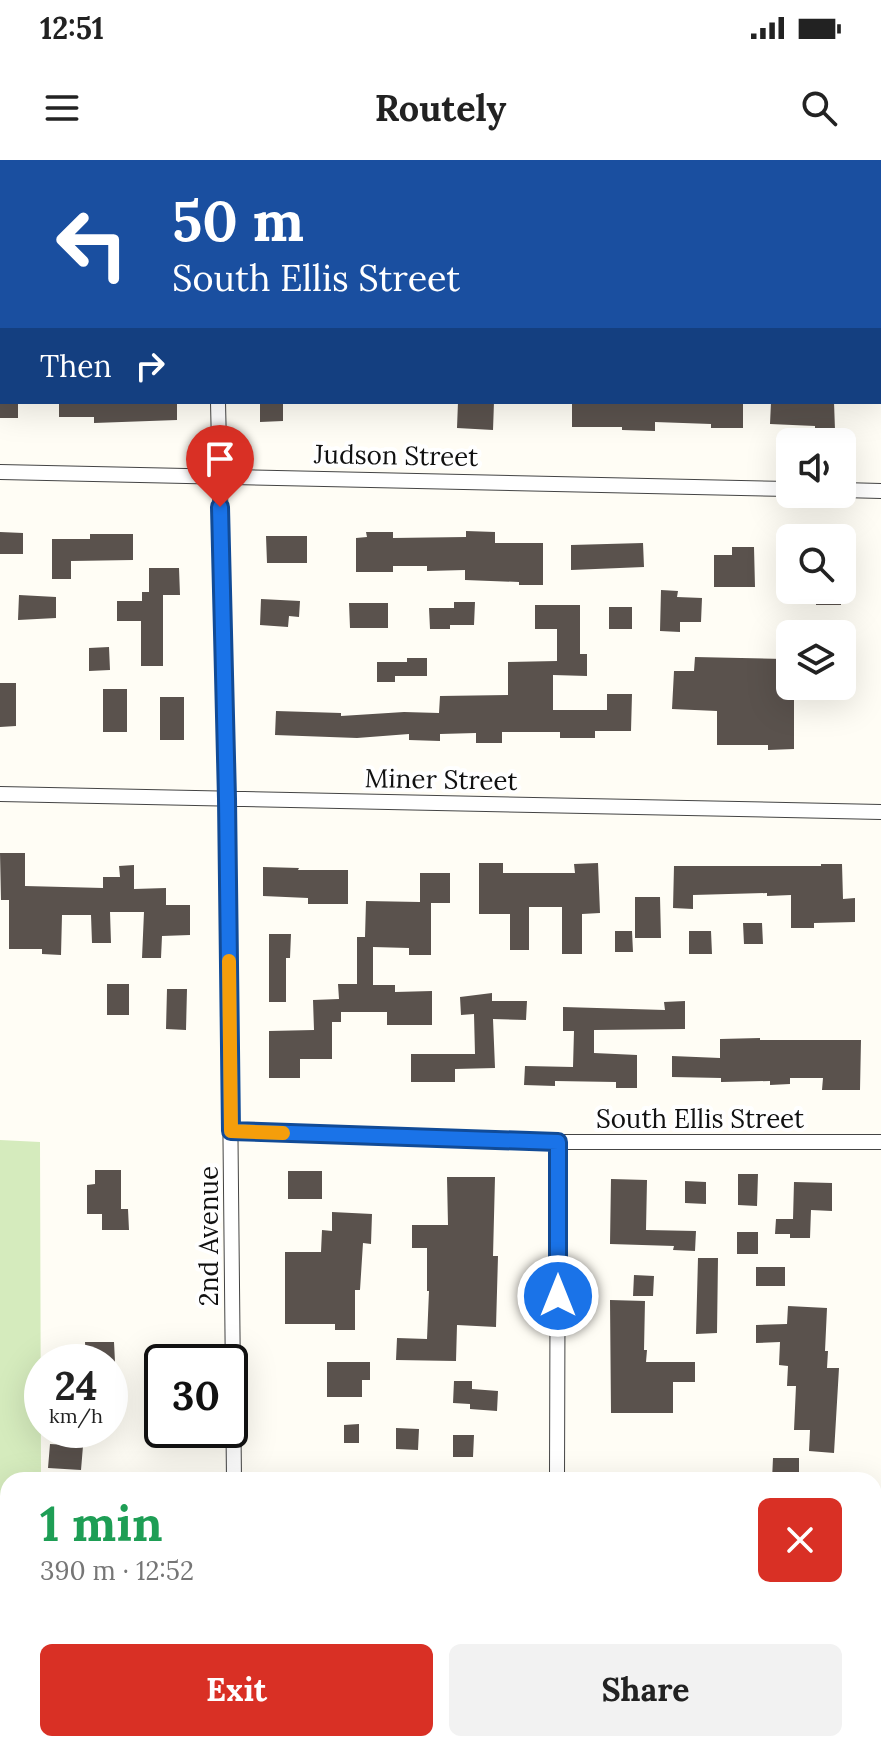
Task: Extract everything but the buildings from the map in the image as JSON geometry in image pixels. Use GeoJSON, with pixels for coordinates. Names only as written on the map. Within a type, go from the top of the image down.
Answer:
{"type":"FeatureCollection","features":[{"type":"Feature","properties":{"kind":"street","name":"2nd Avenue"},"geometry":{"type":"LineString","coordinates":[[218,404],[227,799],[234,1472]]}},
{"type":"Feature","properties":{"kind":"street","name":"Judson Street"},"geometry":{"type":"LineString","coordinates":[[0,472],[776,489]]}},
{"type":"Feature","properties":{"kind":"street"},"geometry":{"type":"LineString","coordinates":[[856,490],[881,491]]}},
{"type":"Feature","properties":{"kind":"street","name":"Miner Street"},"geometry":{"type":"LineString","coordinates":[[0,794],[881,812]]}},
{"type":"Feature","properties":{"kind":"street","name":"South Ellis Street"},"geometry":{"type":"LineString","coordinates":[[231,1131],[558,1142],[881,1142]]}},
{"type":"Feature","properties":{"kind":"street"},"geometry":{"type":"LineString","coordinates":[[557,1472],[558,1142]]}},
{"type":"Feature","properties":{"kind":"green space"},"geometry":{"type":"Polygon","coordinates":[[[0,1140],[40,1142],[41,1344],[24,1344],[24,1448],[41,1448],[41,1472],[0,1472],[0,1140]]]}},
{"type":"Feature","properties":{"kind":"slow traffic"},"geometry":{"type":"LineString","coordinates":[[229,961],[231,1131],[283,1133]]}},
{"type":"Feature","properties":{"kind":"route"},"geometry":{"type":"LineString","coordinates":[[220,507],[231,1131],[558,1142],[558,1296]]}}]}
